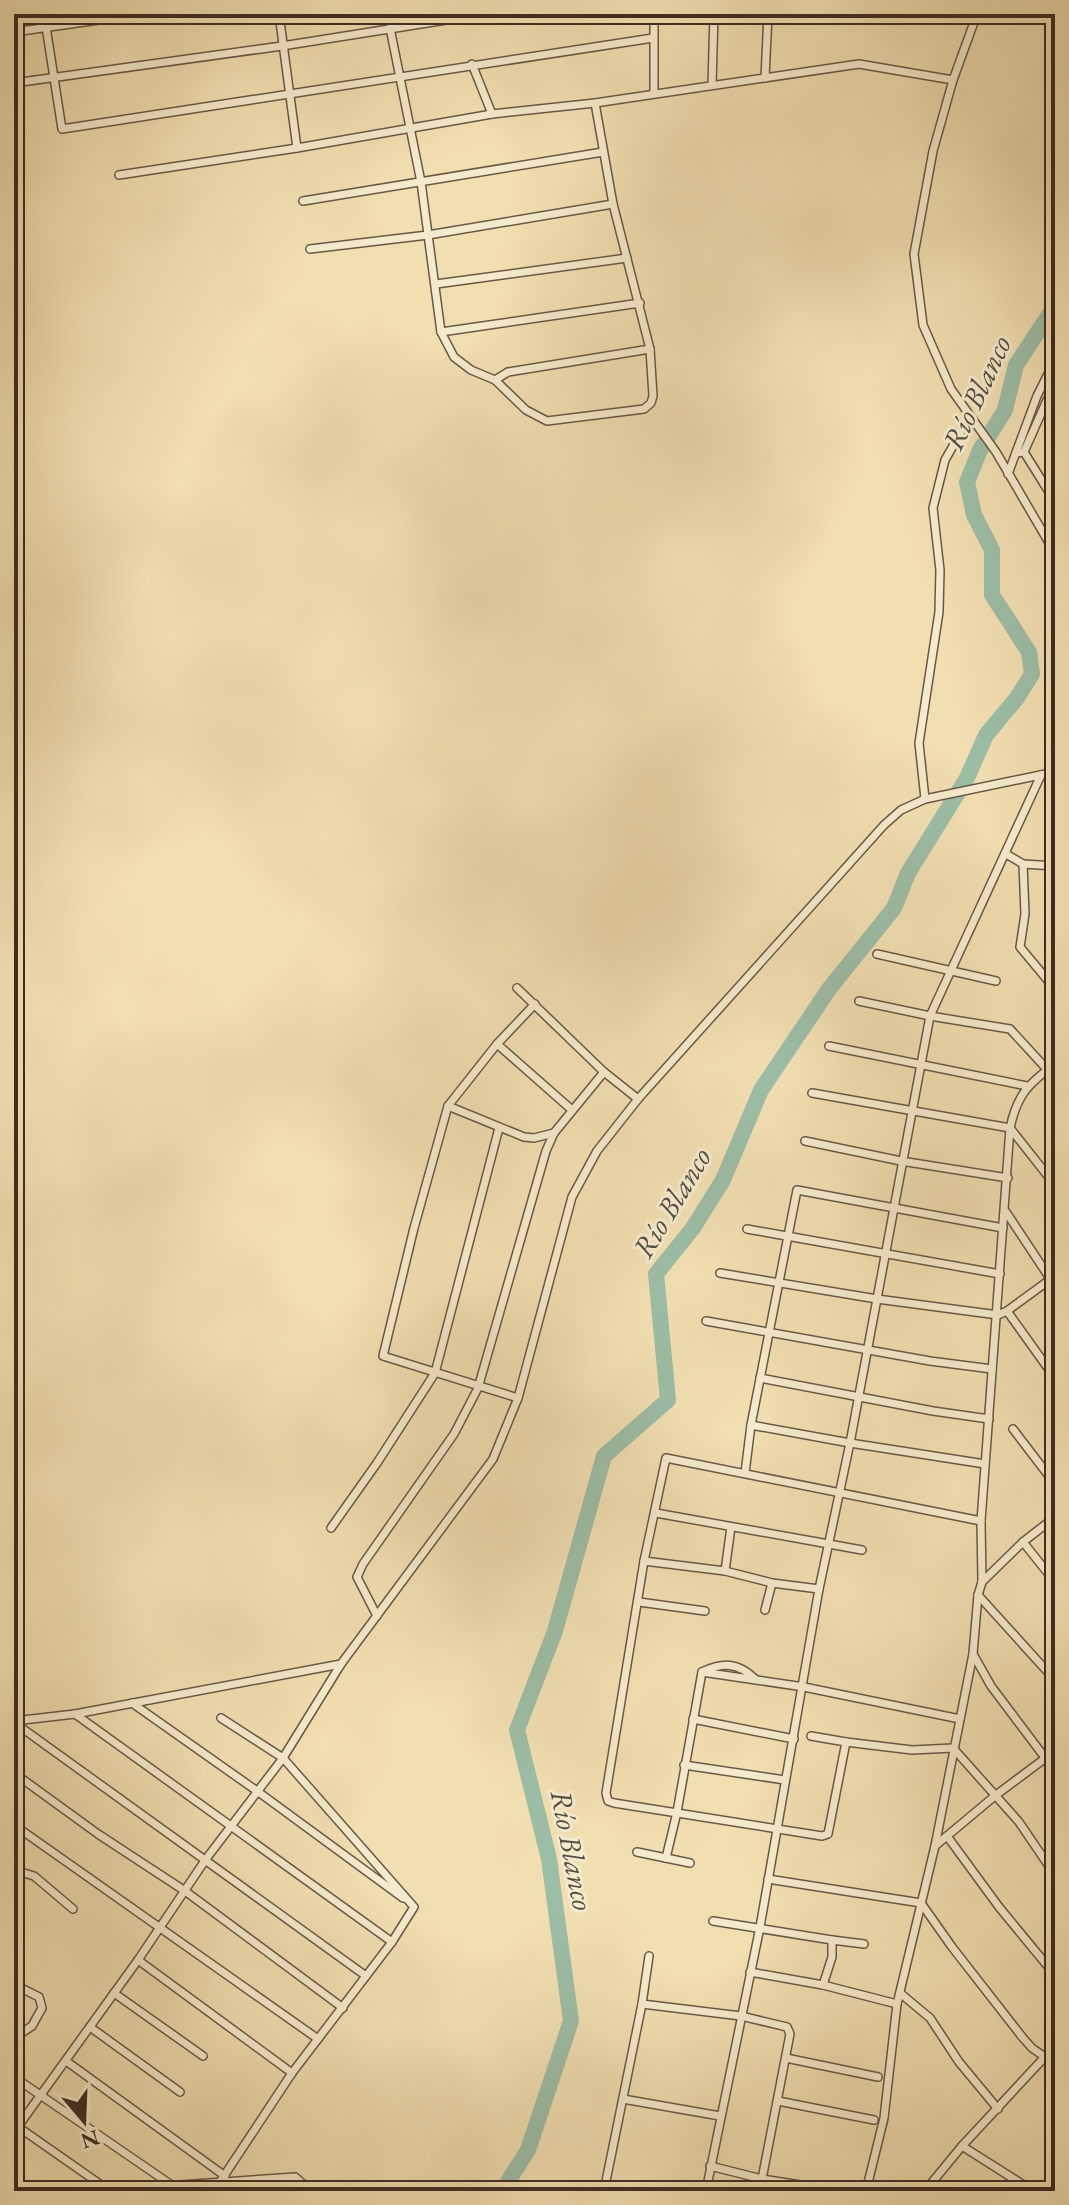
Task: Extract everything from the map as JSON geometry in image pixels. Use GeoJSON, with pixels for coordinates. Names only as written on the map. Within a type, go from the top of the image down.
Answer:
{"type":"FeatureCollection","features":[{"type":"Feature","properties":{"kind":"street"},"geometry":{"type":"LineString","coordinates":[[44,14],[62,129],[653,38]]}},
{"type":"Feature","properties":{"kind":"street"},"geometry":{"type":"LineString","coordinates":[[14,32],[141,14]]}},
{"type":"Feature","properties":{"kind":"street"},"geometry":{"type":"LineString","coordinates":[[279,14],[297,148]]}},
{"type":"Feature","properties":{"kind":"street"},"geometry":{"type":"LineString","coordinates":[[399,14],[395,27],[399,77],[421,182],[441,332],[454,357],[471,370],[495,380],[526,410],[547,421],[644,409],[653,396],[650,349],[613,204],[595,103]]}},
{"type":"Feature","properties":{"kind":"street"},"geometry":{"type":"LineString","coordinates":[[14,83],[484,14]]}},
{"type":"Feature","properties":{"kind":"street"},"geometry":{"type":"LineString","coordinates":[[654,14],[654,93]]}},
{"type":"Feature","properties":{"kind":"street"},"geometry":{"type":"LineString","coordinates":[[712,85],[714,14]]}},
{"type":"Feature","properties":{"kind":"street"},"geometry":{"type":"LineString","coordinates":[[765,78],[768,14]]}},
{"type":"Feature","properties":{"kind":"street"},"geometry":{"type":"LineString","coordinates":[[977,14],[953,80],[933,151],[914,254],[923,325],[951,389],[996,452],[1055,553]]}},
{"type":"Feature","properties":{"kind":"street"},"geometry":{"type":"LineString","coordinates":[[472,64],[492,114]]}},
{"type":"Feature","properties":{"kind":"street"},"geometry":{"type":"LineString","coordinates":[[119,175],[492,114],[595,103],[859,64],[953,80]]}},
{"type":"Feature","properties":{"kind":"street"},"geometry":{"type":"LineString","coordinates":[[303,201],[603,152]]}},
{"type":"Feature","properties":{"kind":"street"},"geometry":{"type":"LineString","coordinates":[[310,249],[428,235],[613,204]]}},
{"type":"Feature","properties":{"kind":"street"},"geometry":{"type":"LineString","coordinates":[[436,284],[627,258]]}},
{"type":"Feature","properties":{"kind":"street"},"geometry":{"type":"LineString","coordinates":[[441,332],[640,303]]}},
{"type":"Feature","properties":{"kind":"street"},"geometry":{"type":"LineString","coordinates":[[495,380],[508,372],[650,349]]}},
{"type":"Feature","properties":{"kind":"street"},"geometry":{"type":"LineString","coordinates":[[1020,452],[1037,396],[1055,360]]}},
{"type":"Feature","properties":{"kind":"street"},"geometry":{"type":"LineString","coordinates":[[1008,474],[1047,400],[1055,409]]}},
{"type":"Feature","properties":{"kind":"street"},"geometry":{"type":"LineString","coordinates":[[925,799],[919,743],[939,612],[940,570],[933,508],[945,460],[973,420]]}},
{"type":"Feature","properties":{"kind":"street"},"geometry":{"type":"LineString","coordinates":[[1020,452],[1055,502]]}},
{"type":"Feature","properties":{"kind":"street"},"geometry":{"type":"LineString","coordinates":[[1044,484],[1055,477]]}},
{"type":"Feature","properties":{"kind":"street"},"geometry":{"type":"LineString","coordinates":[[108,2190],[15,2128],[138,1960],[206,1859],[283,1758],[341,1664],[493,1459],[518,1398],[572,1197],[597,1151],[638,1099],[884,825],[901,810],[925,799],[1055,772]]}},
{"type":"Feature","properties":{"kind":"street"},"geometry":{"type":"LineString","coordinates":[[706,2191],[760,1927],[819,1589],[850,1443],[930,1016],[1041,775]]}},
{"type":"Feature","properties":{"kind":"street"},"geometry":{"type":"LineString","coordinates":[[1006,854],[1023,864],[1055,866]]}},
{"type":"Feature","properties":{"kind":"street"},"geometry":{"type":"LineString","coordinates":[[1023,864],[1025,914],[1020,947],[1055,989]]}},
{"type":"Feature","properties":{"kind":"street"},"geometry":{"type":"LineString","coordinates":[[877,954],[996,981]]}},
{"type":"Feature","properties":{"kind":"street"},"geometry":{"type":"LineString","coordinates":[[517,988],[604,1072],[638,1099]]}},
{"type":"Feature","properties":{"kind":"street"},"geometry":{"type":"LineString","coordinates":[[859,1001],[1010,1029],[1052,1066],[1055,1078]]}},
{"type":"Feature","properties":{"kind":"street"},"geometry":{"type":"LineString","coordinates":[[518,1398],[383,1356],[448,1106],[497,1044],[535,1004]]}},
{"type":"Feature","properties":{"kind":"street"},"geometry":{"type":"LineString","coordinates":[[497,1044],[572,1110]]}},
{"type":"Feature","properties":{"kind":"street"},"geometry":{"type":"LineString","coordinates":[[829,1046],[1027,1086]]}},
{"type":"Feature","properties":{"kind":"street"},"geometry":{"type":"LineString","coordinates":[[866,2191],[884,2118],[897,2004],[935,1846],[973,1654],[982,1582],[981,1521],[1010,1128],[1015,1106],[1027,1086],[1052,1066]]}},
{"type":"Feature","properties":{"kind":"street"},"geometry":{"type":"LineString","coordinates":[[377,1616],[357,1577],[454,1434],[478,1388],[546,1151],[554,1133],[604,1072]]}},
{"type":"Feature","properties":{"kind":"street"},"geometry":{"type":"LineString","coordinates":[[812,1093],[1010,1128],[1055,1185]]}},
{"type":"Feature","properties":{"kind":"street"},"geometry":{"type":"LineString","coordinates":[[448,1106],[499,1128],[534,1138],[554,1133]]}},
{"type":"Feature","properties":{"kind":"street"},"geometry":{"type":"LineString","coordinates":[[331,1528],[435,1373],[499,1128]]}},
{"type":"Feature","properties":{"kind":"street"},"geometry":{"type":"LineString","coordinates":[[805,1141],[901,1161],[1008,1178]]}},
{"type":"Feature","properties":{"kind":"street"},"geometry":{"type":"LineString","coordinates":[[745,1473],[751,1425],[797,1190],[1003,1228]]}},
{"type":"Feature","properties":{"kind":"street"},"geometry":{"type":"LineString","coordinates":[[720,1273],[998,1315],[1054,1281],[1006,1212]]}},
{"type":"Feature","properties":{"kind":"street"},"geometry":{"type":"LineString","coordinates":[[747,1229],[1000,1274]]}},
{"type":"Feature","properties":{"kind":"street"},"geometry":{"type":"LineString","coordinates":[[1007,1311],[1055,1378]]}},
{"type":"Feature","properties":{"kind":"street"},"geometry":{"type":"LineString","coordinates":[[706,1321],[992,1369]]}},
{"type":"Feature","properties":{"kind":"street"},"geometry":{"type":"LineString","coordinates":[[760,1378],[989,1419]]}},
{"type":"Feature","properties":{"kind":"street"},"geometry":{"type":"LineString","coordinates":[[751,1425],[985,1464]]}},
{"type":"Feature","properties":{"kind":"street"},"geometry":{"type":"LineString","coordinates":[[1013,1429],[1055,1484]]}},
{"type":"Feature","properties":{"kind":"street"},"geometry":{"type":"LineString","coordinates":[[846,1742],[828,1834],[822,1836],[608,1801],[606,1793],[644,1561],[666,1458],[981,1521]]}},
{"type":"Feature","properties":{"kind":"street"},"geometry":{"type":"LineString","coordinates":[[656,1513],[862,1550]]}},
{"type":"Feature","properties":{"kind":"street"},"geometry":{"type":"LineString","coordinates":[[982,1582],[1023,1542],[1055,1517]]}},
{"type":"Feature","properties":{"kind":"street"},"geometry":{"type":"LineString","coordinates":[[725,1571],[731,1527]]}},
{"type":"Feature","properties":{"kind":"street"},"geometry":{"type":"LineString","coordinates":[[1023,1542],[1055,1582]]}},
{"type":"Feature","properties":{"kind":"street"},"geometry":{"type":"LineString","coordinates":[[644,1561],[725,1571],[772,1583],[819,1589]]}},
{"type":"Feature","properties":{"kind":"street"},"geometry":{"type":"LineString","coordinates":[[765,1610],[772,1583]]}},
{"type":"Feature","properties":{"kind":"street"},"geometry":{"type":"LineString","coordinates":[[978,1595],[1055,1680]]}},
{"type":"Feature","properties":{"kind":"street"},"geometry":{"type":"LineString","coordinates":[[639,1602],[705,1611]]}},
{"type":"Feature","properties":{"kind":"street"},"geometry":{"type":"LineString","coordinates":[[973,1654],[984,1674],[1055,1771]]}},
{"type":"Feature","properties":{"kind":"street"},"geometry":{"type":"LineString","coordinates":[[17,1725],[341,1664]]}},
{"type":"Feature","properties":{"kind":"street"},"geometry":{"type":"LineString","coordinates":[[666,1858],[702,1672],[804,1687],[960,1719]]}},
{"type":"Feature","properties":{"kind":"street"},"geometry":{"type":"LineString","coordinates":[[969,1675],[984,1674]]}},
{"type":"Feature","properties":{"kind":"street"},"geometry":{"type":"LineString","coordinates":[[132,1703],[414,1907]]}},
{"type":"Feature","properties":{"kind":"street"},"geometry":{"type":"LineString","coordinates":[[75,1714],[392,1942]]}},
{"type":"Feature","properties":{"kind":"street"},"geometry":{"type":"LineString","coordinates":[[221,1718],[283,1758],[414,1907]]}},
{"type":"Feature","properties":{"kind":"street"},"geometry":{"type":"LineString","coordinates":[[693,1719],[794,1739]]}},
{"type":"Feature","properties":{"kind":"street"},"geometry":{"type":"LineString","coordinates":[[17,1725],[366,1976]]}},
{"type":"Feature","properties":{"kind":"street"},"geometry":{"type":"LineString","coordinates":[[811,1736],[912,1750],[953,1748]]}},
{"type":"Feature","properties":{"kind":"street"},"geometry":{"type":"LineString","coordinates":[[953,1748],[1019,1822],[1055,1875]]}},
{"type":"Feature","properties":{"kind":"street"},"geometry":{"type":"LineString","coordinates":[[935,1846],[1055,1751]]}},
{"type":"Feature","properties":{"kind":"street"},"geometry":{"type":"LineString","coordinates":[[684,1765],[785,1780]]}},
{"type":"Feature","properties":{"kind":"street"},"geometry":{"type":"LineString","coordinates":[[14,1773],[98,1834],[185,1891],[343,2008]]}},
{"type":"Feature","properties":{"kind":"street"},"geometry":{"type":"LineString","coordinates":[[14,1825],[318,2039]]}},
{"type":"Feature","properties":{"kind":"street"},"geometry":{"type":"LineString","coordinates":[[947,1836],[999,1907],[1055,1975]]}},
{"type":"Feature","properties":{"kind":"street"},"geometry":{"type":"LineString","coordinates":[[637,1852],[690,1863]]}},
{"type":"Feature","properties":{"kind":"street"},"geometry":{"type":"LineString","coordinates":[[14,1870],[34,1876],[73,1909]]}},
{"type":"Feature","properties":{"kind":"street"},"geometry":{"type":"LineString","coordinates":[[768,1879],[921,1903],[1023,2038],[1055,2064]]}},
{"type":"Feature","properties":{"kind":"street"},"geometry":{"type":"LineString","coordinates":[[227,2183],[292,2073],[392,1942],[414,1907]]}},
{"type":"Feature","properties":{"kind":"street"},"geometry":{"type":"LineString","coordinates":[[713,1921],[864,1944]]}},
{"type":"Feature","properties":{"kind":"street"},"geometry":{"type":"LineString","coordinates":[[823,1985],[832,1957],[832,1940]]}},
{"type":"Feature","properties":{"kind":"street"},"geometry":{"type":"LineString","coordinates":[[606,2189],[649,1956]]}},
{"type":"Feature","properties":{"kind":"street"},"geometry":{"type":"LineString","coordinates":[[138,1960],[292,2073]]}},
{"type":"Feature","properties":{"kind":"street"},"geometry":{"type":"LineString","coordinates":[[750,1972],[823,1985],[897,2004]]}},
{"type":"Feature","properties":{"kind":"street"},"geometry":{"type":"LineString","coordinates":[[14,2038],[32,2026],[42,2008],[39,1997],[17,1986]]}},
{"type":"Feature","properties":{"kind":"street"},"geometry":{"type":"LineString","coordinates":[[114,1993],[203,2056]]}},
{"type":"Feature","properties":{"kind":"street"},"geometry":{"type":"LineString","coordinates":[[900,1993],[930,2018],[959,2062],[998,2109]]}},
{"type":"Feature","properties":{"kind":"street"},"geometry":{"type":"LineString","coordinates":[[642,2004],[741,2016],[787,2027],[790,2034],[762,2179]]}},
{"type":"Feature","properties":{"kind":"street"},"geometry":{"type":"LineString","coordinates":[[90,2027],[180,2092]]}},
{"type":"Feature","properties":{"kind":"street"},"geometry":{"type":"LineString","coordinates":[[928,2190],[962,2146],[1055,2046]]}},
{"type":"Feature","properties":{"kind":"street"},"geometry":{"type":"LineString","coordinates":[[786,2058],[878,2077]]}},
{"type":"Feature","properties":{"kind":"street"},"geometry":{"type":"LineString","coordinates":[[66,2061],[227,2183]]}},
{"type":"Feature","properties":{"kind":"street"},"geometry":{"type":"LineString","coordinates":[[14,2077],[170,2184],[190,2188],[295,2177],[311,2191]]}},
{"type":"Feature","properties":{"kind":"street"},"geometry":{"type":"LineString","coordinates":[[623,2099],[720,2116]]}},
{"type":"Feature","properties":{"kind":"street"},"geometry":{"type":"LineString","coordinates":[[778,2101],[874,2120]]}},
{"type":"Feature","properties":{"kind":"street"},"geometry":{"type":"LineString","coordinates":[[962,2146],[1033,2191]]}},
{"type":"Feature","properties":{"kind":"street"},"geometry":{"type":"LineString","coordinates":[[710,2166],[811,2189],[839,2191]]}},
{"type":"Feature","properties":{"kind":"street"},"geometry":{"type":"LineString","coordinates":[[295,2177],[299,2191]]}},
{"type":"Feature","properties":{"kind":"street"},"geometry":{"type":"LineString","coordinates":[[270,2179],[271,2191]]}},
{"type":"Feature","properties":{"kind":"street"},"geometry":{"type":"LineString","coordinates":[[93,2191],[147,2189],[170,2184]]}},
{"type":"Feature","properties":{"kind":"waterway","name":"Río Blanco"},"geometry":{"type":"LineString","coordinates":[[502,2191],[528,2150],[571,2021],[549,1859],[517,1730],[555,1631],[604,1456],[668,1400],[656,1274],[693,1228],[723,1180],[761,1090],[829,989],[894,908],[908,873],[967,778],[986,735],[1017,698],[1032,674],[1029,652],[992,595],[992,550],[974,515],[967,482],[980,450],[1005,410],[1016,365],[1055,306]]}}]}
